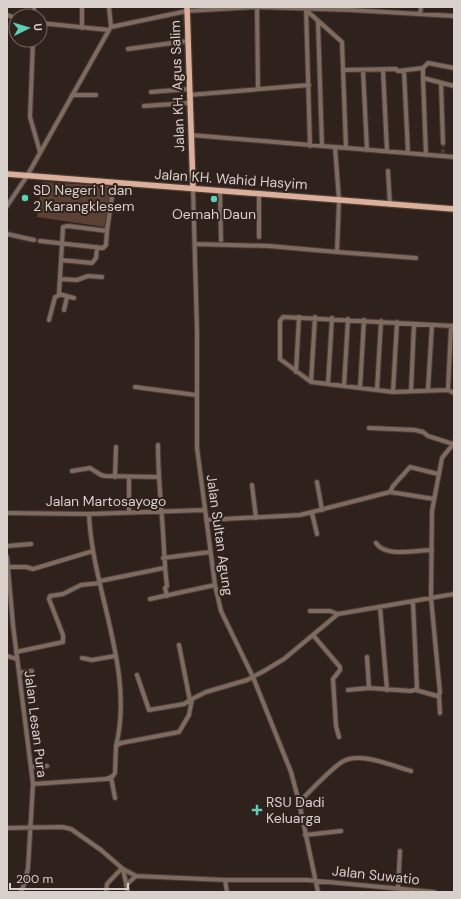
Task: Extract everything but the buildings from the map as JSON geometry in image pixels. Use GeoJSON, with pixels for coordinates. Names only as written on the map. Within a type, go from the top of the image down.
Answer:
{"type":"FeatureCollection","features":[{"type":"Feature","properties":{"kind":"main road","name":"Jalan KH. Agus Salim"},"geometry":{"type":"LineString","coordinates":[[187,9],[193,188]]}},
{"type":"Feature","properties":{"kind":"main road","name":"Jalan KH. Wahid Hasyim"},"geometry":{"type":"LineString","coordinates":[[7,174],[454,209]]}},
{"type":"Feature","properties":{"kind":"street"},"geometry":{"type":"LineString","coordinates":[[82,7],[82,28]]}},
{"type":"Feature","properties":{"kind":"street"},"geometry":{"type":"LineString","coordinates":[[7,206],[27,176],[110,28],[109,7]]}},
{"type":"Feature","properties":{"kind":"street"},"geometry":{"type":"LineString","coordinates":[[48,24],[82,28],[110,28],[187,9],[257,7],[319,10],[328,8],[351,8],[454,16]]}},
{"type":"Feature","properties":{"kind":"street"},"geometry":{"type":"LineString","coordinates":[[257,7],[258,89]]}},
{"type":"Feature","properties":{"kind":"street"},"geometry":{"type":"LineString","coordinates":[[420,14],[421,7]]}},
{"type":"Feature","properties":{"kind":"street"},"geometry":{"type":"LineString","coordinates":[[307,9],[318,22],[341,40],[346,148]]}},
{"type":"Feature","properties":{"kind":"street"},"geometry":{"type":"LineString","coordinates":[[307,9],[310,146]]}},
{"type":"Feature","properties":{"kind":"street"},"geometry":{"type":"LineString","coordinates":[[318,22],[322,146]]}},
{"type":"Feature","properties":{"kind":"street"},"geometry":{"type":"LineString","coordinates":[[128,49],[187,41]]}},
{"type":"Feature","properties":{"kind":"street"},"geometry":{"type":"LineString","coordinates":[[33,48],[30,117],[40,152]]}},
{"type":"Feature","properties":{"kind":"street"},"geometry":{"type":"LineString","coordinates":[[343,70],[396,69],[398,71],[404,71],[423,68],[428,63],[454,68]]}},
{"type":"Feature","properties":{"kind":"street"},"geometry":{"type":"LineString","coordinates":[[423,68],[426,155]]}},
{"type":"Feature","properties":{"kind":"street"},"geometry":{"type":"LineString","coordinates":[[363,70],[367,150]]}},
{"type":"Feature","properties":{"kind":"street"},"geometry":{"type":"LineString","coordinates":[[384,70],[387,151]]}},
{"type":"Feature","properties":{"kind":"street"},"geometry":{"type":"LineString","coordinates":[[404,71],[408,153]]}},
{"type":"Feature","properties":{"kind":"street"},"geometry":{"type":"LineString","coordinates":[[423,78],[454,86]]}},
{"type":"Feature","properties":{"kind":"street"},"geometry":{"type":"LineString","coordinates":[[441,83],[443,143]]}},
{"type":"Feature","properties":{"kind":"street"},"geometry":{"type":"LineString","coordinates":[[151,92],[258,89],[309,85]]}},
{"type":"Feature","properties":{"kind":"street"},"geometry":{"type":"LineString","coordinates":[[72,95],[96,95]]}},
{"type":"Feature","properties":{"kind":"street"},"geometry":{"type":"LineString","coordinates":[[144,106],[190,103]]}},
{"type":"Feature","properties":{"kind":"street"},"geometry":{"type":"LineString","coordinates":[[191,135],[454,157]]}},
{"type":"Feature","properties":{"kind":"street"},"geometry":{"type":"LineString","coordinates":[[335,147],[339,200],[338,252]]}},
{"type":"Feature","properties":{"kind":"street"},"geometry":{"type":"LineString","coordinates":[[388,171],[390,205]]}},
{"type":"Feature","properties":{"kind":"street"},"geometry":{"type":"LineString","coordinates":[[40,241],[62,242],[97,248],[105,247],[114,182]]}},
{"type":"Feature","properties":{"kind":"street","name":"Jalan Sultan Agung"},"geometry":{"type":"LineString","coordinates":[[193,188],[198,331],[196,395],[197,448],[215,585],[221,611],[253,676],[285,755],[299,802],[318,892]]}},
{"type":"Feature","properties":{"kind":"street"},"geometry":{"type":"LineString","coordinates":[[220,191],[221,240]]}},
{"type":"Feature","properties":{"kind":"street"},"geometry":{"type":"LineString","coordinates":[[258,193],[259,237]]}},
{"type":"Feature","properties":{"kind":"street"},"geometry":{"type":"LineString","coordinates":[[60,296],[64,226],[107,231]]}},
{"type":"Feature","properties":{"kind":"street"},"geometry":{"type":"LineString","coordinates":[[7,234],[34,240]]}},
{"type":"Feature","properties":{"kind":"street"},"geometry":{"type":"LineString","coordinates":[[195,244],[269,246],[416,258]]}},
{"type":"Feature","properties":{"kind":"street"},"geometry":{"type":"LineString","coordinates":[[61,260],[92,263],[96,258],[97,248]]}},
{"type":"Feature","properties":{"kind":"street"},"geometry":{"type":"LineString","coordinates":[[60,279],[77,280],[91,276],[102,277]]}},
{"type":"Feature","properties":{"kind":"street"},"geometry":{"type":"LineString","coordinates":[[64,310],[67,296]]}},
{"type":"Feature","properties":{"kind":"street"},"geometry":{"type":"LineString","coordinates":[[49,320],[55,297],[67,296],[74,298]]}},
{"type":"Feature","properties":{"kind":"street"},"geometry":{"type":"LineString","coordinates":[[448,390],[453,326],[316,317],[283,317],[280,321],[280,359],[311,382],[393,392],[448,390],[454,393]]}},
{"type":"Feature","properties":{"kind":"street"},"geometry":{"type":"LineString","coordinates":[[296,372],[299,317]]}},
{"type":"Feature","properties":{"kind":"street"},"geometry":{"type":"LineString","coordinates":[[311,382],[316,317]]}},
{"type":"Feature","properties":{"kind":"street"},"geometry":{"type":"LineString","coordinates":[[328,384],[332,318]]}},
{"type":"Feature","properties":{"kind":"street"},"geometry":{"type":"LineString","coordinates":[[344,386],[348,319]]}},
{"type":"Feature","properties":{"kind":"street"},"geometry":{"type":"LineString","coordinates":[[360,388],[364,320]]}},
{"type":"Feature","properties":{"kind":"street"},"geometry":{"type":"LineString","coordinates":[[376,390],[381,321]]}},
{"type":"Feature","properties":{"kind":"street"},"geometry":{"type":"LineString","coordinates":[[393,392],[397,322]]}},
{"type":"Feature","properties":{"kind":"street"},"geometry":{"type":"LineString","coordinates":[[411,391],[414,324]]}},
{"type":"Feature","properties":{"kind":"street"},"geometry":{"type":"LineString","coordinates":[[428,390],[432,325]]}},
{"type":"Feature","properties":{"kind":"street"},"geometry":{"type":"LineString","coordinates":[[135,387],[196,395]]}},
{"type":"Feature","properties":{"kind":"street"},"geometry":{"type":"LineString","coordinates":[[369,428],[415,430],[453,444],[443,455],[434,499],[431,598],[440,713]]}},
{"type":"Feature","properties":{"kind":"street"},"geometry":{"type":"LineString","coordinates":[[158,445],[158,477],[167,596]]}},
{"type":"Feature","properties":{"kind":"street"},"geometry":{"type":"LineString","coordinates":[[115,477],[116,447]]}},
{"type":"Feature","properties":{"kind":"street"},"geometry":{"type":"LineString","coordinates":[[390,492],[393,486],[410,467],[438,474]]}},
{"type":"Feature","properties":{"kind":"street"},"geometry":{"type":"LineString","coordinates":[[72,471],[90,468],[100,475],[115,477],[158,477]]}},
{"type":"Feature","properties":{"kind":"street"},"geometry":{"type":"LineString","coordinates":[[129,478],[129,513]]}},
{"type":"Feature","properties":{"kind":"street"},"geometry":{"type":"LineString","coordinates":[[317,482],[322,510]]}},
{"type":"Feature","properties":{"kind":"street"},"geometry":{"type":"LineString","coordinates":[[252,485],[256,518]]}},
{"type":"Feature","properties":{"kind":"street"},"geometry":{"type":"LineString","coordinates":[[206,520],[256,518],[312,513],[390,492],[434,499]]}},
{"type":"Feature","properties":{"kind":"street","name":"Jalan Martosayogo"},"geometry":{"type":"LineString","coordinates":[[7,513],[89,514],[205,510]]}},
{"type":"Feature","properties":{"kind":"street"},"geometry":{"type":"LineString","coordinates":[[312,513],[318,534]]}},
{"type":"Feature","properties":{"kind":"street"},"geometry":{"type":"LineString","coordinates":[[33,784],[111,778],[115,773],[116,746],[121,725],[122,700],[115,656],[93,551],[89,514]]}},
{"type":"Feature","properties":{"kind":"street"},"geometry":{"type":"LineString","coordinates":[[376,543],[380,548],[388,552],[432,550]]}},
{"type":"Feature","properties":{"kind":"street"},"geometry":{"type":"LineString","coordinates":[[7,546],[32,544]]}},
{"type":"Feature","properties":{"kind":"street"},"geometry":{"type":"LineString","coordinates":[[8,567],[26,567],[33,569],[93,551]]}},
{"type":"Feature","properties":{"kind":"street"},"geometry":{"type":"LineString","coordinates":[[163,558],[210,552]]}},
{"type":"Feature","properties":{"kind":"street","name":"Jalan Lesan Pura"},"geometry":{"type":"LineString","coordinates":[[7,557],[16,652],[33,784],[28,868],[21,892]]}},
{"type":"Feature","properties":{"kind":"street"},"geometry":{"type":"LineString","coordinates":[[16,652],[63,642],[63,635],[49,599],[50,596],[63,594],[81,585],[164,568]]}},
{"type":"Feature","properties":{"kind":"street"},"geometry":{"type":"LineString","coordinates":[[150,600],[215,585]]}},
{"type":"Feature","properties":{"kind":"street"},"geometry":{"type":"LineString","coordinates":[[310,611],[330,611],[338,614],[454,594]]}},
{"type":"Feature","properties":{"kind":"street"},"geometry":{"type":"LineString","coordinates":[[413,602],[418,687],[416,690]]}},
{"type":"Feature","properties":{"kind":"street"},"geometry":{"type":"LineString","coordinates":[[380,607],[387,690]]}},
{"type":"Feature","properties":{"kind":"street"},"geometry":{"type":"LineString","coordinates":[[137,675],[149,710],[161,710],[191,700],[206,692],[253,676],[284,659],[338,614]]}},
{"type":"Feature","properties":{"kind":"street"},"geometry":{"type":"LineString","coordinates":[[313,635],[340,667],[340,670],[333,679],[336,726],[339,737]]}},
{"type":"Feature","properties":{"kind":"street"},"geometry":{"type":"LineString","coordinates":[[116,746],[179,732],[189,715],[191,700],[179,645]]}},
{"type":"Feature","properties":{"kind":"street"},"geometry":{"type":"LineString","coordinates":[[7,656],[17,659]]}},
{"type":"Feature","properties":{"kind":"street"},"geometry":{"type":"LineString","coordinates":[[82,658],[92,660],[115,656]]}},
{"type":"Feature","properties":{"kind":"street"},"geometry":{"type":"LineString","coordinates":[[367,657],[369,688]]}},
{"type":"Feature","properties":{"kind":"street"},"geometry":{"type":"LineString","coordinates":[[19,673],[32,672]]}},
{"type":"Feature","properties":{"kind":"street"},"geometry":{"type":"LineString","coordinates":[[348,690],[369,688],[387,690],[416,690],[439,695]]}},
{"type":"Feature","properties":{"kind":"street"},"geometry":{"type":"LineString","coordinates":[[299,802],[337,766],[347,760],[371,759],[411,771]]}},
{"type":"Feature","properties":{"kind":"street"},"geometry":{"type":"LineString","coordinates":[[31,768],[47,766]]}},
{"type":"Feature","properties":{"kind":"street"},"geometry":{"type":"LineString","coordinates":[[111,778],[115,798]]}},
{"type":"Feature","properties":{"kind":"street"},"geometry":{"type":"LineString","coordinates":[[7,828],[71,829],[101,850],[122,869],[136,876],[126,885]]}},
{"type":"Feature","properties":{"kind":"street"},"geometry":{"type":"LineString","coordinates":[[305,835],[341,831]]}},
{"type":"Feature","properties":{"kind":"street"},"geometry":{"type":"LineString","coordinates":[[398,888],[400,851]]}},
{"type":"Feature","properties":{"kind":"street"},"geometry":{"type":"LineString","coordinates":[[122,869],[128,892]]}},
{"type":"Feature","properties":{"kind":"street"},"geometry":{"type":"LineString","coordinates":[[106,892],[107,884],[122,869]]}},
{"type":"Feature","properties":{"kind":"street","name":"Jalan Suwatio"},"geometry":{"type":"LineString","coordinates":[[136,876],[225,880],[316,880],[434,892]]}},
{"type":"Feature","properties":{"kind":"street"},"geometry":{"type":"LineString","coordinates":[[225,880],[227,892]]}},
{"type":"Feature","properties":{"kind":"shaded area"},"geometry":{"type":"Polygon","coordinates":[[[42,182],[112,186],[105,227],[37,217],[42,182]]]}},
{"type":"Feature","properties":{"kind":"tunnel"},"geometry":{"type":"LineString","coordinates":[[443,143],[443,155]]}},
{"type":"Feature","properties":{"kind":"place","name":"SD Negeri 1 dan 2 Karangklesem"},"geometry":{"type":"Point","coordinates":[25,198]}},
{"type":"Feature","properties":{"kind":"place","name":"Oemah Daun"},"geometry":{"type":"Point","coordinates":[214,199]}},
{"type":"Feature","properties":{"kind":"place","name":"RSU Dadi Keluarga"},"geometry":{"type":"Point","coordinates":[257,810]}}]}
